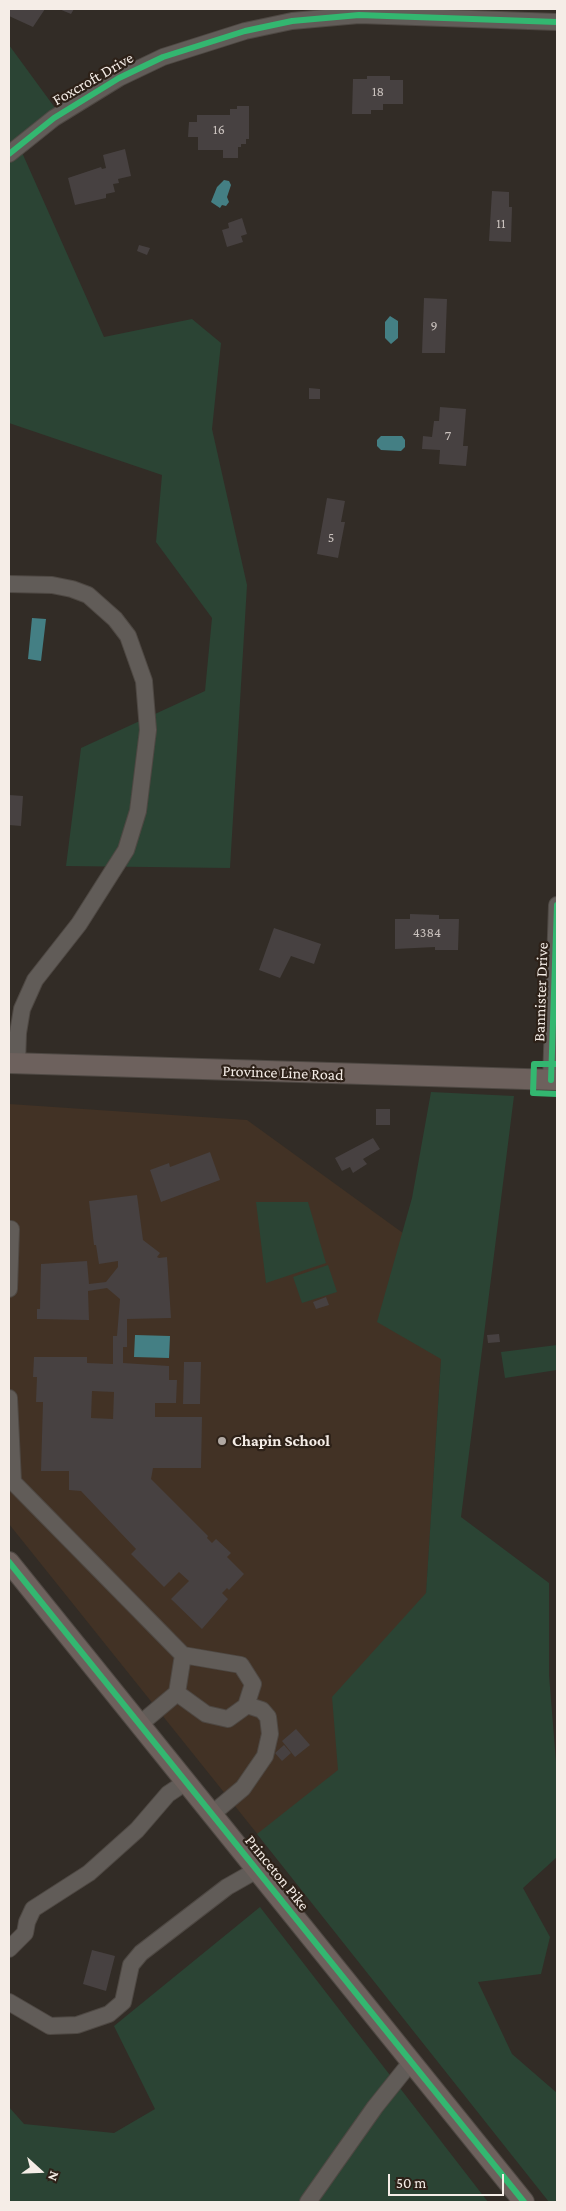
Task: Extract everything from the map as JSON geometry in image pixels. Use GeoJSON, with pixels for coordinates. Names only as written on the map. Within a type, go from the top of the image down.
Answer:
{"type":"FeatureCollection","features":[{"type":"Feature","properties":{"kind":"main road","name":"Province Line Road"},"geometry":{"type":"LineString","coordinates":[[13,1063],[554,1080]]}},
{"type":"Feature","properties":{"kind":"main road","name":"Princeton Pike"},"geometry":{"type":"LineString","coordinates":[[9,1562],[524,2202]]}},
{"type":"Feature","properties":{"kind":"street","name":"Foxcroft Drive"},"geometry":{"type":"LineString","coordinates":[[9,154],[54,118],[86,97],[163,58],[208,41],[245,31],[334,13],[359,16],[557,22]]}},
{"type":"Feature","properties":{"kind":"street"},"geometry":{"type":"LineString","coordinates":[[9,584],[52,585],[72,588],[88,595],[115,619],[128,636],[144,680],[148,730],[138,811],[126,850],[79,924],[35,980],[22,1009],[13,1063]]}},
{"type":"Feature","properties":{"kind":"street","name":"Bannister Drive"},"geometry":{"type":"LineString","coordinates":[[554,1080],[557,905]]}},
{"type":"Feature","properties":{"kind":"street"},"geometry":{"type":"LineString","coordinates":[[9,1229],[11,1229],[9,1289]]}},
{"type":"Feature","properties":{"kind":"street"},"geometry":{"type":"LineString","coordinates":[[9,1398],[13,1482],[183,1655],[241,1665],[252,1684],[247,1705],[228,1719],[206,1714],[177,1693]]}},
{"type":"Feature","properties":{"kind":"street"},"geometry":{"type":"LineString","coordinates":[[140,1724],[177,1693],[183,1655]]}},
{"type":"Feature","properties":{"kind":"street"},"geometry":{"type":"LineString","coordinates":[[212,1814],[243,1788],[265,1756],[270,1734],[268,1717],[262,1710],[247,1705]]}},
{"type":"Feature","properties":{"kind":"street"},"geometry":{"type":"LineString","coordinates":[[9,1949],[26,1933],[27,1922],[33,1909],[88,1873],[137,1830],[168,1794],[186,1782]]}},
{"type":"Feature","properties":{"kind":"street"},"geometry":{"type":"LineString","coordinates":[[9,2002],[50,2026],[77,2025],[109,2014],[123,2002],[131,1965],[141,1953],[227,1887],[257,1870]]}},
{"type":"Feature","properties":{"kind":"street"},"geometry":{"type":"LineString","coordinates":[[308,2202],[374,2107],[411,2062]]}},
{"type":"Feature","properties":{"kind":"shaded area","name":"Chapin School"},"geometry":{"type":"Polygon","coordinates":[[[9,1104],[247,1120],[447,1265],[412,1820],[307,1896],[9,1524],[9,1104]]]}},
{"type":"Feature","properties":{"kind":"green space"},"geometry":{"type":"Polygon","coordinates":[[[9,45],[58,112],[20,148],[104,337],[192,319],[221,343],[212,429],[247,585],[230,868],[66,866],[81,748],[205,691],[212,618],[156,542],[162,475],[9,423],[9,45]]]}},
{"type":"Feature","properties":{"kind":"green space"},"geometry":{"type":"Polygon","coordinates":[[[431,1092],[514,1096],[461,1517],[549,1583],[549,1675],[557,1774],[557,1857],[523,1888],[550,1937],[541,1974],[478,1982],[512,2054],[557,2093],[557,2202],[549,2202],[257,1834],[338,1770],[332,1697],[426,1593],[441,1359],[377,1322],[412,1198],[431,1092]]]}},
{"type":"Feature","properties":{"kind":"green space"},"geometry":{"type":"Polygon","coordinates":[[[256,1202],[308,1202],[326,1263],[266,1283],[256,1202]]]}},
{"type":"Feature","properties":{"kind":"green space"},"geometry":{"type":"Polygon","coordinates":[[[328,1265],[337,1292],[302,1303],[293,1277],[328,1265]]]}},
{"type":"Feature","properties":{"kind":"green space"},"geometry":{"type":"Polygon","coordinates":[[[557,1345],[557,1370],[505,1378],[501,1352],[557,1345]]]}},
{"type":"Feature","properties":{"kind":"green space"},"geometry":{"type":"Polygon","coordinates":[[[260,1907],[488,2202],[9,2202],[9,2107],[24,2124],[114,2133],[155,2109],[114,2026],[260,1907]]]}},
{"type":"Feature","properties":{"kind":"water"},"geometry":{"type":"Polygon","coordinates":[[[224,180],[229,181],[231,185],[227,197],[229,202],[226,206],[222,205],[220,208],[211,202],[217,187],[224,180]]]}},
{"type":"Feature","properties":{"kind":"water"},"geometry":{"type":"Polygon","coordinates":[[[390,316],[398,321],[398,338],[391,344],[385,338],[385,322],[390,316]]]}},
{"type":"Feature","properties":{"kind":"water"},"geometry":{"type":"Polygon","coordinates":[[[381,436],[402,436],[405,440],[405,447],[401,451],[381,450],[377,446],[377,440],[381,436]]]}},
{"type":"Feature","properties":{"kind":"water"},"geometry":{"type":"Polygon","coordinates":[[[32,618],[46,619],[41,661],[28,659],[32,618]]]}},
{"type":"Feature","properties":{"kind":"water"},"geometry":{"type":"Polygon","coordinates":[[[135,1335],[170,1336],[169,1358],[134,1357],[135,1335]]]}},
{"type":"Feature","properties":{"kind":"building"},"geometry":{"type":"Polygon","coordinates":[[[9,9],[45,9],[33,27],[9,16],[9,9]]]}},
{"type":"Feature","properties":{"kind":"building"},"geometry":{"type":"Polygon","coordinates":[[[59,9],[74,9],[71,14],[59,9]]]}},
{"type":"Feature","properties":{"kind":"building"},"geometry":{"type":"Polygon","coordinates":[[[367,76],[390,76],[390,80],[403,80],[403,104],[383,104],[383,110],[371,110],[371,114],[352,114],[353,79],[367,79],[367,76]]]}},
{"type":"Feature","properties":{"kind":"building"},"geometry":{"type":"Polygon","coordinates":[[[237,106],[249,106],[249,139],[246,139],[246,144],[241,144],[241,147],[238,147],[238,158],[223,158],[223,150],[198,150],[198,137],[188,137],[189,122],[197,122],[197,115],[230,115],[230,109],[237,109],[237,106]]]}},
{"type":"Feature","properties":{"kind":"building"},"geometry":{"type":"Polygon","coordinates":[[[125,149],[131,176],[118,179],[119,183],[113,184],[115,192],[106,194],[106,198],[75,205],[68,178],[101,167],[102,169],[106,168],[103,155],[125,149]]]}},
{"type":"Feature","properties":{"kind":"building"},"geometry":{"type":"Polygon","coordinates":[[[492,191],[509,192],[509,207],[512,207],[511,242],[489,241],[492,191]]]}},
{"type":"Feature","properties":{"kind":"building"},"geometry":{"type":"Polygon","coordinates":[[[242,218],[247,234],[241,236],[243,242],[227,247],[222,230],[229,228],[228,223],[242,218]]]}},
{"type":"Feature","properties":{"kind":"building"},"geometry":{"type":"Polygon","coordinates":[[[139,245],[150,248],[147,255],[137,251],[139,245]]]}},
{"type":"Feature","properties":{"kind":"building"},"geometry":{"type":"Polygon","coordinates":[[[424,298],[447,299],[445,353],[422,353],[424,298]]]}},
{"type":"Feature","properties":{"kind":"building"},"geometry":{"type":"Polygon","coordinates":[[[309,388],[320,389],[320,399],[309,399],[309,388]]]}},
{"type":"Feature","properties":{"kind":"building"},"geometry":{"type":"Polygon","coordinates":[[[440,407],[466,409],[463,446],[468,446],[466,466],[439,464],[440,450],[422,449],[423,436],[432,437],[434,421],[439,421],[440,407]]]}},
{"type":"Feature","properties":{"kind":"building"},"geometry":{"type":"Polygon","coordinates":[[[327,498],[345,501],[341,522],[345,522],[338,558],[317,554],[327,498]]]}},
{"type":"Feature","properties":{"kind":"building"},"geometry":{"type":"Polygon","coordinates":[[[9,795],[23,796],[21,826],[9,825],[9,795]]]}},
{"type":"Feature","properties":{"kind":"building"},"geometry":{"type":"Polygon","coordinates":[[[410,914],[439,915],[439,919],[459,919],[458,950],[435,950],[435,947],[395,949],[395,919],[410,919],[410,914]]]}},
{"type":"Feature","properties":{"kind":"building"},"geometry":{"type":"Polygon","coordinates":[[[274,928],[321,944],[314,964],[291,956],[280,978],[259,970],[274,928]]]}},
{"type":"Feature","properties":{"kind":"building"},"geometry":{"type":"Polygon","coordinates":[[[376,1109],[390,1109],[390,1125],[376,1125],[376,1109]]]}},
{"type":"Feature","properties":{"kind":"building"},"geometry":{"type":"Polygon","coordinates":[[[373,1138],[380,1149],[363,1159],[367,1164],[353,1173],[350,1167],[342,1171],[335,1158],[373,1138]]]}},
{"type":"Feature","properties":{"kind":"building"},"geometry":{"type":"Polygon","coordinates":[[[210,1152],[220,1180],[161,1202],[150,1170],[169,1163],[170,1167],[210,1152]]]}},
{"type":"Feature","properties":{"kind":"building"},"geometry":{"type":"Polygon","coordinates":[[[137,1195],[143,1240],[160,1253],[157,1257],[167,1257],[171,1318],[127,1319],[127,1347],[123,1347],[123,1363],[169,1366],[169,1380],[177,1380],[176,1403],[155,1403],[155,1417],[202,1417],[201,1468],[153,1468],[151,1479],[208,1536],[207,1538],[212,1543],[216,1539],[231,1553],[227,1557],[244,1574],[229,1590],[227,1588],[222,1593],[228,1599],[202,1629],[171,1599],[189,1581],[179,1572],[164,1587],[131,1554],[136,1549],[81,1491],[69,1490],[69,1471],[41,1471],[43,1402],[36,1402],[37,1377],[33,1377],[34,1357],[87,1357],[87,1363],[113,1364],[113,1336],[117,1336],[120,1299],[107,1288],[88,1291],[89,1320],[37,1319],[37,1309],[40,1309],[41,1264],[87,1261],[89,1284],[106,1282],[118,1267],[118,1261],[99,1264],[96,1245],[94,1245],[89,1201],[137,1195]],[[92,1391],[91,1418],[113,1419],[114,1392],[92,1391]]]}},
{"type":"Feature","properties":{"kind":"building"},"geometry":{"type":"Polygon","coordinates":[[[326,1297],[329,1305],[316,1309],[313,1302],[326,1297]]]}},
{"type":"Feature","properties":{"kind":"building"},"geometry":{"type":"Polygon","coordinates":[[[499,1334],[500,1342],[488,1343],[487,1335],[499,1334]]]}},
{"type":"Feature","properties":{"kind":"building"},"geometry":{"type":"Polygon","coordinates":[[[184,1362],[201,1362],[200,1404],[183,1404],[184,1362]]]}},
{"type":"Feature","properties":{"kind":"building"},"geometry":{"type":"Polygon","coordinates":[[[296,1729],[310,1745],[295,1757],[282,1741],[296,1729]]]}},
{"type":"Feature","properties":{"kind":"building"},"geometry":{"type":"Polygon","coordinates":[[[284,1745],[291,1753],[282,1761],[275,1753],[284,1745]]]}},
{"type":"Feature","properties":{"kind":"building"},"geometry":{"type":"Polygon","coordinates":[[[92,1950],[115,1956],[106,1991],[83,1984],[92,1950]]]}},
{"type":"Feature","properties":{"kind":"cycle path"},"geometry":{"type":"LineString","coordinates":[[9,154],[54,118],[119,78],[163,57],[245,31],[292,21],[359,15],[557,22]]}},
{"type":"Feature","properties":{"kind":"cycle path"},"geometry":{"type":"LineString","coordinates":[[551,1080],[557,905]]}},
{"type":"Feature","properties":{"kind":"cycle path"},"geometry":{"type":"LineString","coordinates":[[557,1064],[534,1064],[533,1093],[557,1094]]}},
{"type":"Feature","properties":{"kind":"cycle path"},"geometry":{"type":"LineString","coordinates":[[9,1562],[524,2202]]}},
{"type":"Feature","properties":{"kind":"place","name":"Chapin School"},"geometry":{"type":"Point","coordinates":[222,1441]}}]}
